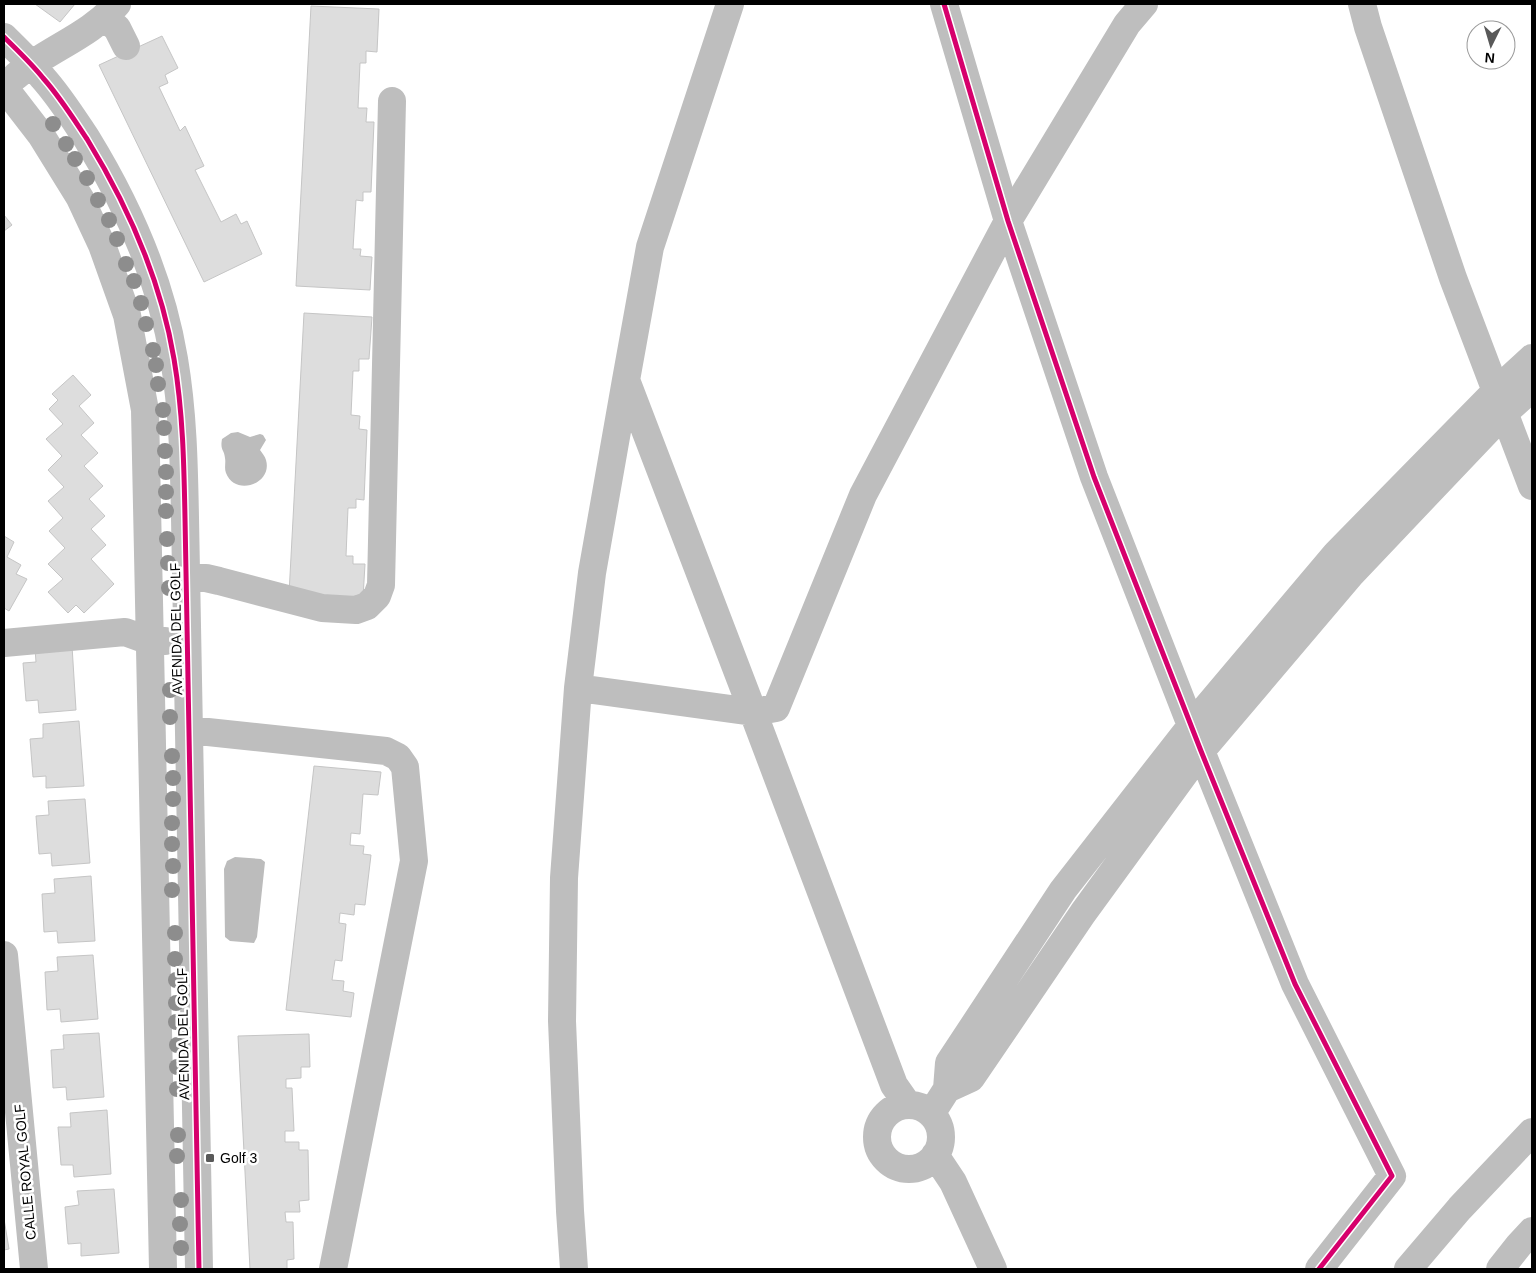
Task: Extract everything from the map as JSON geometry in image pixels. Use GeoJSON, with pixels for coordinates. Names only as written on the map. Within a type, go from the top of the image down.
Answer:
{"type":"FeatureCollection","features":[{"type":"Feature","properties":{"kind":"street"},"geometry":{"type":"LineString","coordinates":[[574,1269],[562,1020],[564,878],[578,688],[592,573],[650,247],[730,4]]}},
{"type":"Feature","properties":{"kind":"street"},"geometry":{"type":"LineString","coordinates":[[944,4],[1008,221],[1094,477],[1191,726],[1295,984],[1392,1176],[1319,1269]]}},
{"type":"Feature","properties":{"kind":"street"},"geometry":{"type":"LineString","coordinates":[[578,688],[753,712],[776,708],[863,495],[1008,221],[1127,24],[1144,4]]}},
{"type":"Feature","properties":{"kind":"street"},"geometry":{"type":"LineString","coordinates":[[1362,4],[1368,27],[1453,278],[1532,486]]}},
{"type":"Feature","properties":{"kind":"street"},"geometry":{"type":"LineString","coordinates":[[4,87],[31,64],[90,28],[110,11],[126,46]]}},
{"type":"Feature","properties":{"kind":"street","name":"AVENIDA DEL GOLF"},"geometry":{"type":"LineString","coordinates":[[4,37],[44,78],[68,109],[124,204],[147,261],[162,306],[174,358],[180,405],[186,518],[199,1269]]}},
{"type":"Feature","properties":{"kind":"street","name":"AVENIDA DEL GOLF"},"geometry":{"type":"LineString","coordinates":[[4,87],[41,135],[80,198],[102,245],[127,315],[145,410],[163,1269]]}},
{"type":"Feature","properties":{"kind":"street"},"geometry":{"type":"LineString","coordinates":[[186,578],[206,578],[322,608],[356,610],[367,606],[377,596],[382,585],[392,101]]}},
{"type":"Feature","properties":{"kind":"street"},"geometry":{"type":"LineString","coordinates":[[626,380],[894,1085],[919,1110],[940,1129],[939,1147],[935,1155],[922,1165],[907,1169],[896,1166],[887,1160],[881,1152],[877,1142],[877,1131],[881,1121],[897,1107],[919,1110],[947,1089],[970,1078],[1083,913],[1201,751],[1500,402],[1532,358]]}},
{"type":"Feature","properties":{"kind":"street"},"geometry":{"type":"LineString","coordinates":[[947,1089],[949,1063],[1063,890],[1191,726],[1336,554],[1500,402],[1532,388]]}},
{"type":"Feature","properties":{"kind":"street"},"geometry":{"type":"LineString","coordinates":[[4,643],[125,632],[150,640],[187,641]]}},
{"type":"Feature","properties":{"kind":"street"},"geometry":{"type":"LineString","coordinates":[[189,730],[386,751],[398,757],[405,767],[414,862],[332,1269]]}},
{"type":"Feature","properties":{"kind":"street","name":"CALLE ROYAL GOLF"},"geometry":{"type":"LineString","coordinates":[[4,955],[34,1269]]}},
{"type":"Feature","properties":{"kind":"street"},"geometry":{"type":"LineString","coordinates":[[1408,1269],[1460,1208],[1532,1132]]}},
{"type":"Feature","properties":{"kind":"street"},"geometry":{"type":"LineString","coordinates":[[935,1155],[953,1182],[993,1269]]}},
{"type":"Feature","properties":{"kind":"street"},"geometry":{"type":"LineString","coordinates":[[1500,1269],[1532,1231]]}},
{"type":"Feature","properties":{"kind":"shaded area"},"geometry":{"type":"Polygon","coordinates":[[[238,432],[250,437],[260,434],[266,440],[260,450],[266,459],[267,468],[264,476],[259,481],[244,486],[231,480],[226,473],[225,458],[221,446],[222,439],[231,433],[238,432]]]}},
{"type":"Feature","properties":{"kind":"shaded area"},"geometry":{"type":"Polygon","coordinates":[[[235,857],[261,859],[265,862],[257,937],[254,943],[230,941],[225,937],[224,869],[227,861],[235,857]]]}},
{"type":"Feature","properties":{"kind":"building"},"geometry":{"type":"Polygon","coordinates":[[[35,4],[75,4],[60,22],[35,4]]]}},
{"type":"Feature","properties":{"kind":"building"},"geometry":{"type":"Polygon","coordinates":[[[311,6],[379,9],[377,52],[366,51],[366,63],[360,63],[358,108],[367,108],[366,122],[374,122],[371,192],[363,192],[363,201],[356,200],[353,249],[361,249],[360,256],[372,257],[370,290],[296,286],[311,6]]]}},
{"type":"Feature","properties":{"kind":"building"},"geometry":{"type":"Polygon","coordinates":[[[162,36],[178,68],[165,75],[168,83],[159,87],[180,131],[185,126],[204,166],[195,170],[221,222],[236,214],[241,224],[247,221],[262,254],[204,282],[99,65],[162,36]]]}},
{"type":"Feature","properties":{"kind":"building"},"geometry":{"type":"Polygon","coordinates":[[[4,215],[12,225],[4,231],[4,215]]]}},
{"type":"Feature","properties":{"kind":"building"},"geometry":{"type":"Polygon","coordinates":[[[304,313],[372,317],[369,359],[359,359],[359,371],[353,371],[351,415],[360,416],[359,429],[367,430],[364,500],[356,499],[356,508],[348,508],[346,556],[353,556],[353,564],[365,564],[363,598],[289,594],[304,313]]]}},
{"type":"Feature","properties":{"kind":"building"},"geometry":{"type":"Polygon","coordinates":[[[73,375],[91,395],[79,406],[94,423],[81,435],[98,453],[84,466],[103,486],[89,499],[105,516],[91,529],[106,545],[91,559],[114,584],[84,613],[76,605],[68,613],[48,592],[63,579],[48,564],[65,548],[49,531],[63,518],[48,501],[64,487],[48,470],[62,456],[46,439],[63,424],[49,409],[58,400],[52,394],[73,375]]]}},
{"type":"Feature","properties":{"kind":"building"},"geometry":{"type":"Polygon","coordinates":[[[4,536],[14,542],[7,557],[21,565],[16,574],[27,579],[9,611],[4,608],[4,536]]]}},
{"type":"Feature","properties":{"kind":"building"},"geometry":{"type":"Polygon","coordinates":[[[72,646],[76,710],[39,713],[38,700],[26,701],[23,663],[36,662],[35,649],[72,646]]]}},
{"type":"Feature","properties":{"kind":"building"},"geometry":{"type":"Polygon","coordinates":[[[79,721],[84,786],[46,788],[46,776],[33,777],[30,739],[43,738],[43,724],[79,721]]]}},
{"type":"Feature","properties":{"kind":"building"},"geometry":{"type":"Polygon","coordinates":[[[314,766],[381,772],[378,795],[363,794],[360,834],[351,833],[350,845],[364,846],[363,854],[371,855],[365,905],[355,904],[354,915],[340,913],[339,923],[346,924],[342,961],[335,960],[332,980],[344,981],[343,991],[354,993],[351,1017],[286,1010],[314,766]]]}},
{"type":"Feature","properties":{"kind":"building"},"geometry":{"type":"Polygon","coordinates":[[[85,799],[90,863],[52,866],[51,853],[39,854],[36,816],[49,815],[48,801],[85,799]]]}},
{"type":"Feature","properties":{"kind":"building"},"geometry":{"type":"Polygon","coordinates":[[[91,876],[95,941],[58,943],[57,931],[44,932],[42,894],[55,893],[54,879],[91,876]]]}},
{"type":"Feature","properties":{"kind":"building"},"geometry":{"type":"Polygon","coordinates":[[[93,955],[98,1019],[61,1022],[60,1009],[47,1010],[45,972],[58,971],[57,957],[93,955]]]}},
{"type":"Feature","properties":{"kind":"building"},"geometry":{"type":"Polygon","coordinates":[[[99,1033],[104,1097],[67,1100],[66,1087],[53,1088],[51,1050],[64,1049],[63,1035],[99,1033]]]}},
{"type":"Feature","properties":{"kind":"building"},"geometry":{"type":"Polygon","coordinates":[[[309,1034],[310,1067],[301,1067],[301,1078],[286,1079],[286,1088],[292,1088],[294,1131],[285,1131],[285,1142],[299,1142],[299,1150],[308,1150],[309,1200],[299,1201],[300,1212],[285,1212],[286,1222],[293,1222],[294,1259],[287,1260],[287,1269],[250,1269],[238,1036],[309,1034]]]}},
{"type":"Feature","properties":{"kind":"building"},"geometry":{"type":"Polygon","coordinates":[[[107,1110],[111,1174],[74,1177],[73,1165],[61,1165],[58,1127],[71,1127],[70,1113],[107,1110]]]}},
{"type":"Feature","properties":{"kind":"building"},"geometry":{"type":"Polygon","coordinates":[[[114,1189],[119,1253],[81,1256],[81,1243],[68,1244],[65,1207],[79,1205],[77,1191],[114,1189]]]}},
{"type":"Feature","properties":{"kind":"building"},"geometry":{"type":"Polygon","coordinates":[[[4,1219],[9,1249],[4,1250],[4,1219]]]}},
{"type":"Feature","properties":{"kind":"cycle path"},"geometry":{"type":"LineString","coordinates":[[944,4],[1008,221],[1094,477],[1201,751],[1295,984],[1392,1176],[1319,1269]]}},
{"type":"Feature","properties":{"kind":"cycle path"},"geometry":{"type":"LineString","coordinates":[[4,37],[34,67],[61,100],[102,164],[129,217],[152,273],[161,301],[174,359],[181,419],[184,478],[199,1269]]}},
{"type":"Feature","properties":{"kind":"place","name":"Golf 3"},"geometry":{"type":"Point","coordinates":[210,1158]}}]}
